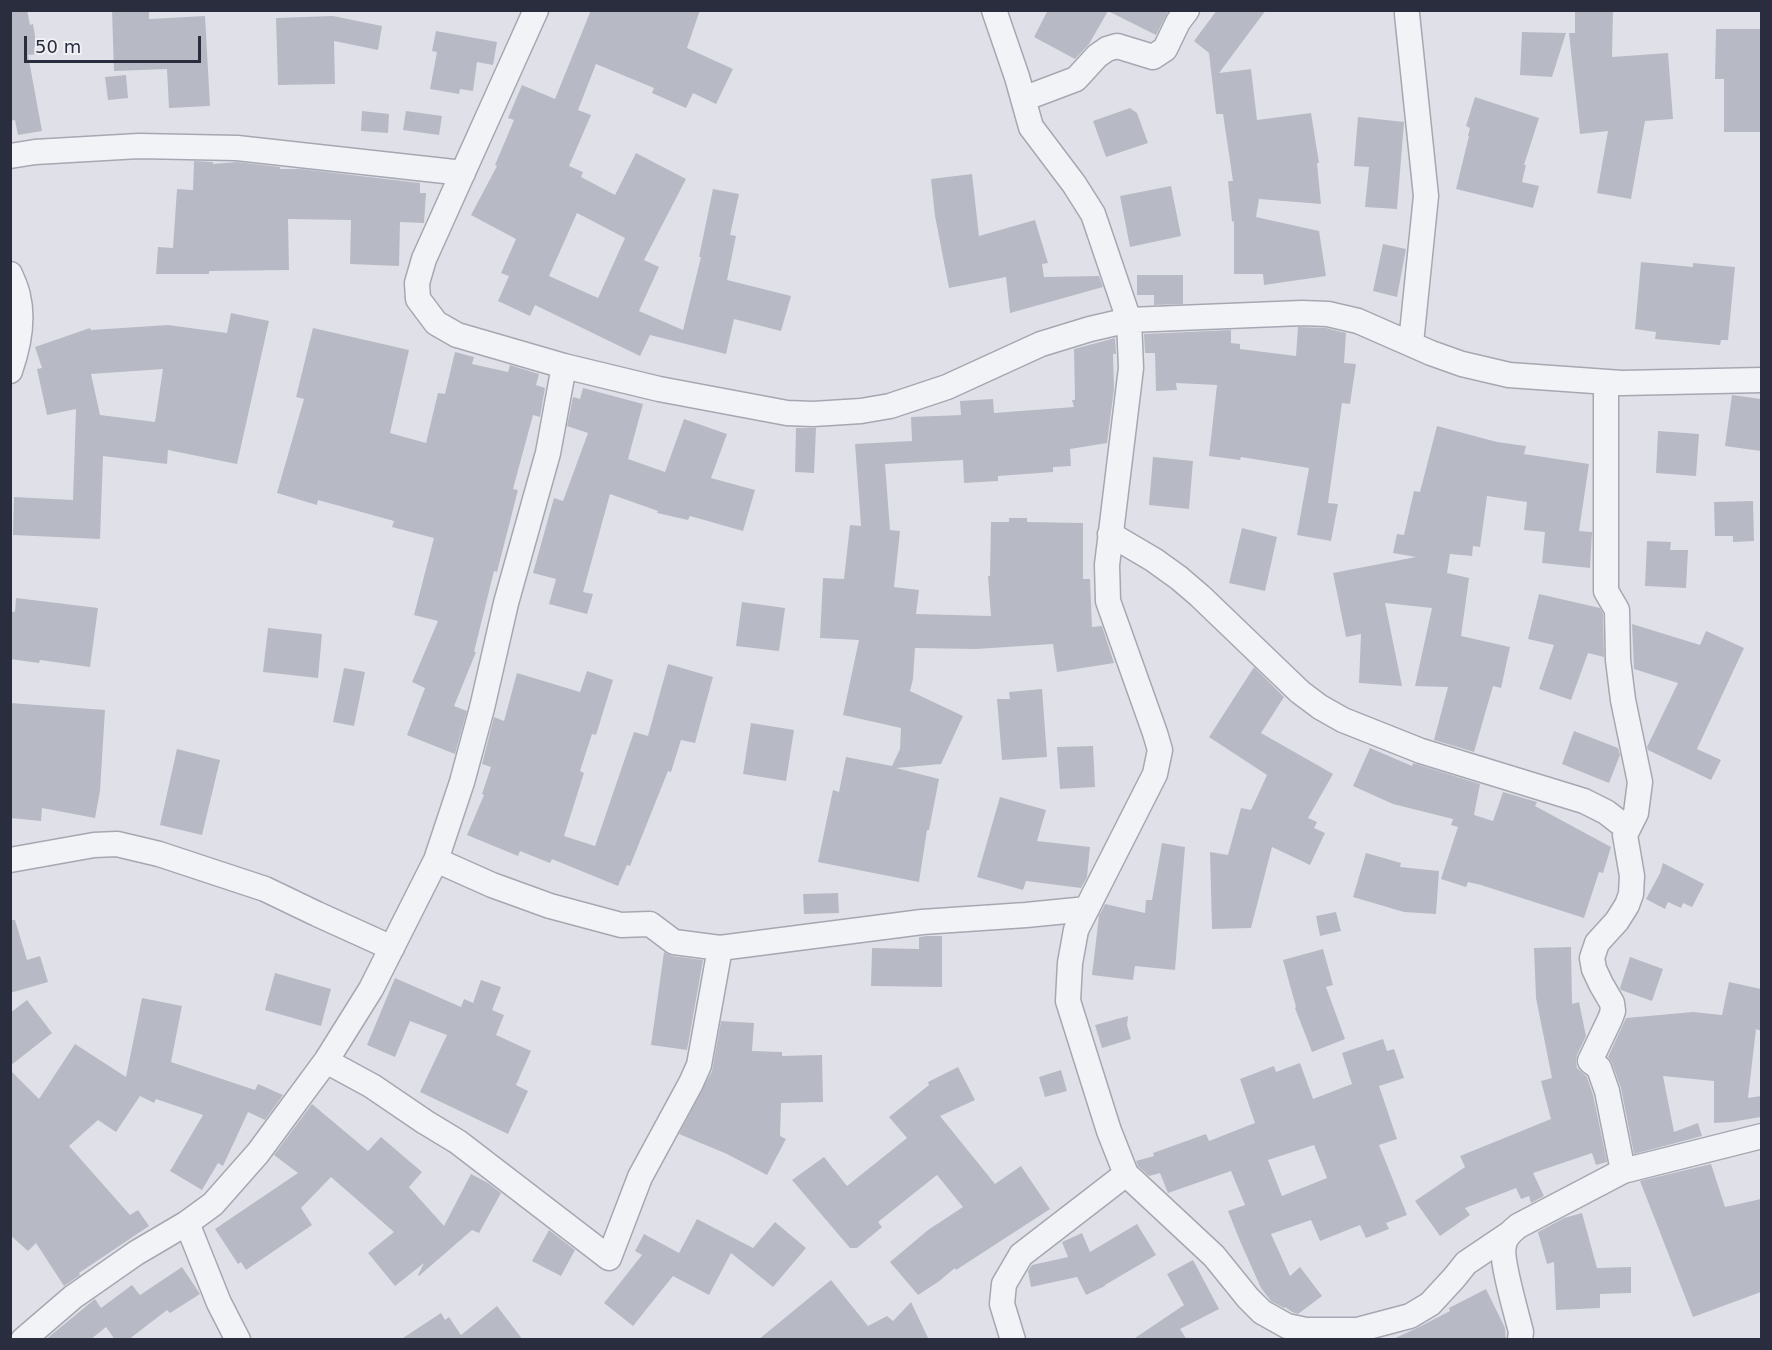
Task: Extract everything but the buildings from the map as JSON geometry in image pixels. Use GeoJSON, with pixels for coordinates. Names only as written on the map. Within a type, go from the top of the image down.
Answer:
{"type":"FeatureCollection","features":[{"type":"Feature","properties":{"kind":"street"},"geometry":{"type":"LineString","coordinates":[[536,10],[424,259],[417,283],[418,299],[436,323],[457,335],[564,366],[659,388],[787,413],[813,414],[861,411],[890,406],[947,387],[1041,344],[1129,320],[1302,313],[1328,314],[1358,321],[1462,364],[1509,375],[1606,382],[1761,380]]}},
{"type":"Feature","properties":{"kind":"street"},"geometry":{"type":"LineString","coordinates":[[994,10],[1031,127],[1074,184],[1093,214],[1129,320],[1131,369],[1110,534],[1107,565],[1108,601],[1160,750],[1155,774],[1076,930],[1070,963],[1068,1001],[1109,1131],[1126,1174],[1214,1256],[1262,1312],[1287,1326],[1306,1330],[1357,1330],[1410,1316],[1430,1304],[1466,1263],[1518,1226],[1623,1171],[1761,1136]]}},
{"type":"Feature","properties":{"kind":"street"},"geometry":{"type":"LineString","coordinates":[[1023,99],[1076,79],[1096,56],[1107,49],[1117,46],[1153,57],[1165,49],[1178,22],[1187,10]]}},
{"type":"Feature","properties":{"kind":"street"},"geometry":{"type":"LineString","coordinates":[[1407,14],[1426,196],[1411,344]]}},
{"type":"Feature","properties":{"kind":"street"},"geometry":{"type":"LineString","coordinates":[[10,156],[35,152],[139,146],[237,148],[463,172]]}},
{"type":"Feature","properties":{"kind":"street"},"geometry":{"type":"LineString","coordinates":[[10,274],[21,311],[17,351],[10,371]]}},
{"type":"Feature","properties":{"kind":"street"},"geometry":{"type":"LineString","coordinates":[[25,1339],[73,1297],[213,1204],[258,1154],[326,1062],[371,989],[436,860],[462,782],[506,603],[548,453],[564,366]]}},
{"type":"Feature","properties":{"kind":"street"},"geometry":{"type":"LineString","coordinates":[[1606,382],[1606,591],[1617,610],[1618,660],[1623,700],[1640,777],[1636,813],[1626,835],[1632,876],[1631,894],[1622,913],[1597,943],[1592,958],[1594,969],[1612,1004],[1613,1011],[1590,1061],[1599,1068],[1607,1091],[1623,1171]]}},
{"type":"Feature","properties":{"kind":"street"},"geometry":{"type":"LineString","coordinates":[[1110,534],[1179,578],[1320,708],[1343,720],[1421,751],[1584,801],[1606,812],[1628,829]]}},
{"type":"Feature","properties":{"kind":"street"},"geometry":{"type":"LineString","coordinates":[[10,860],[94,845],[117,844],[159,854],[265,888],[392,948]]}},
{"type":"Feature","properties":{"kind":"street"},"geometry":{"type":"LineString","coordinates":[[436,860],[492,885],[550,906],[621,925],[650,924],[674,942],[720,948],[922,922],[1087,909]]}},
{"type":"Feature","properties":{"kind":"street"},"geometry":{"type":"LineString","coordinates":[[326,1062],[372,1086],[458,1142],[609,1257],[640,1177],[699,1065],[720,948]]}},
{"type":"Feature","properties":{"kind":"street"},"geometry":{"type":"LineString","coordinates":[[1013,1340],[1002,1304],[1004,1284],[1021,1255],[1126,1174]]}},
{"type":"Feature","properties":{"kind":"street"},"geometry":{"type":"LineString","coordinates":[[187,1223],[219,1303],[238,1340]]}},
{"type":"Feature","properties":{"kind":"street"},"geometry":{"type":"LineString","coordinates":[[1509,1234],[1504,1244],[1504,1259],[1521,1332],[1520,1340]]}}]}
